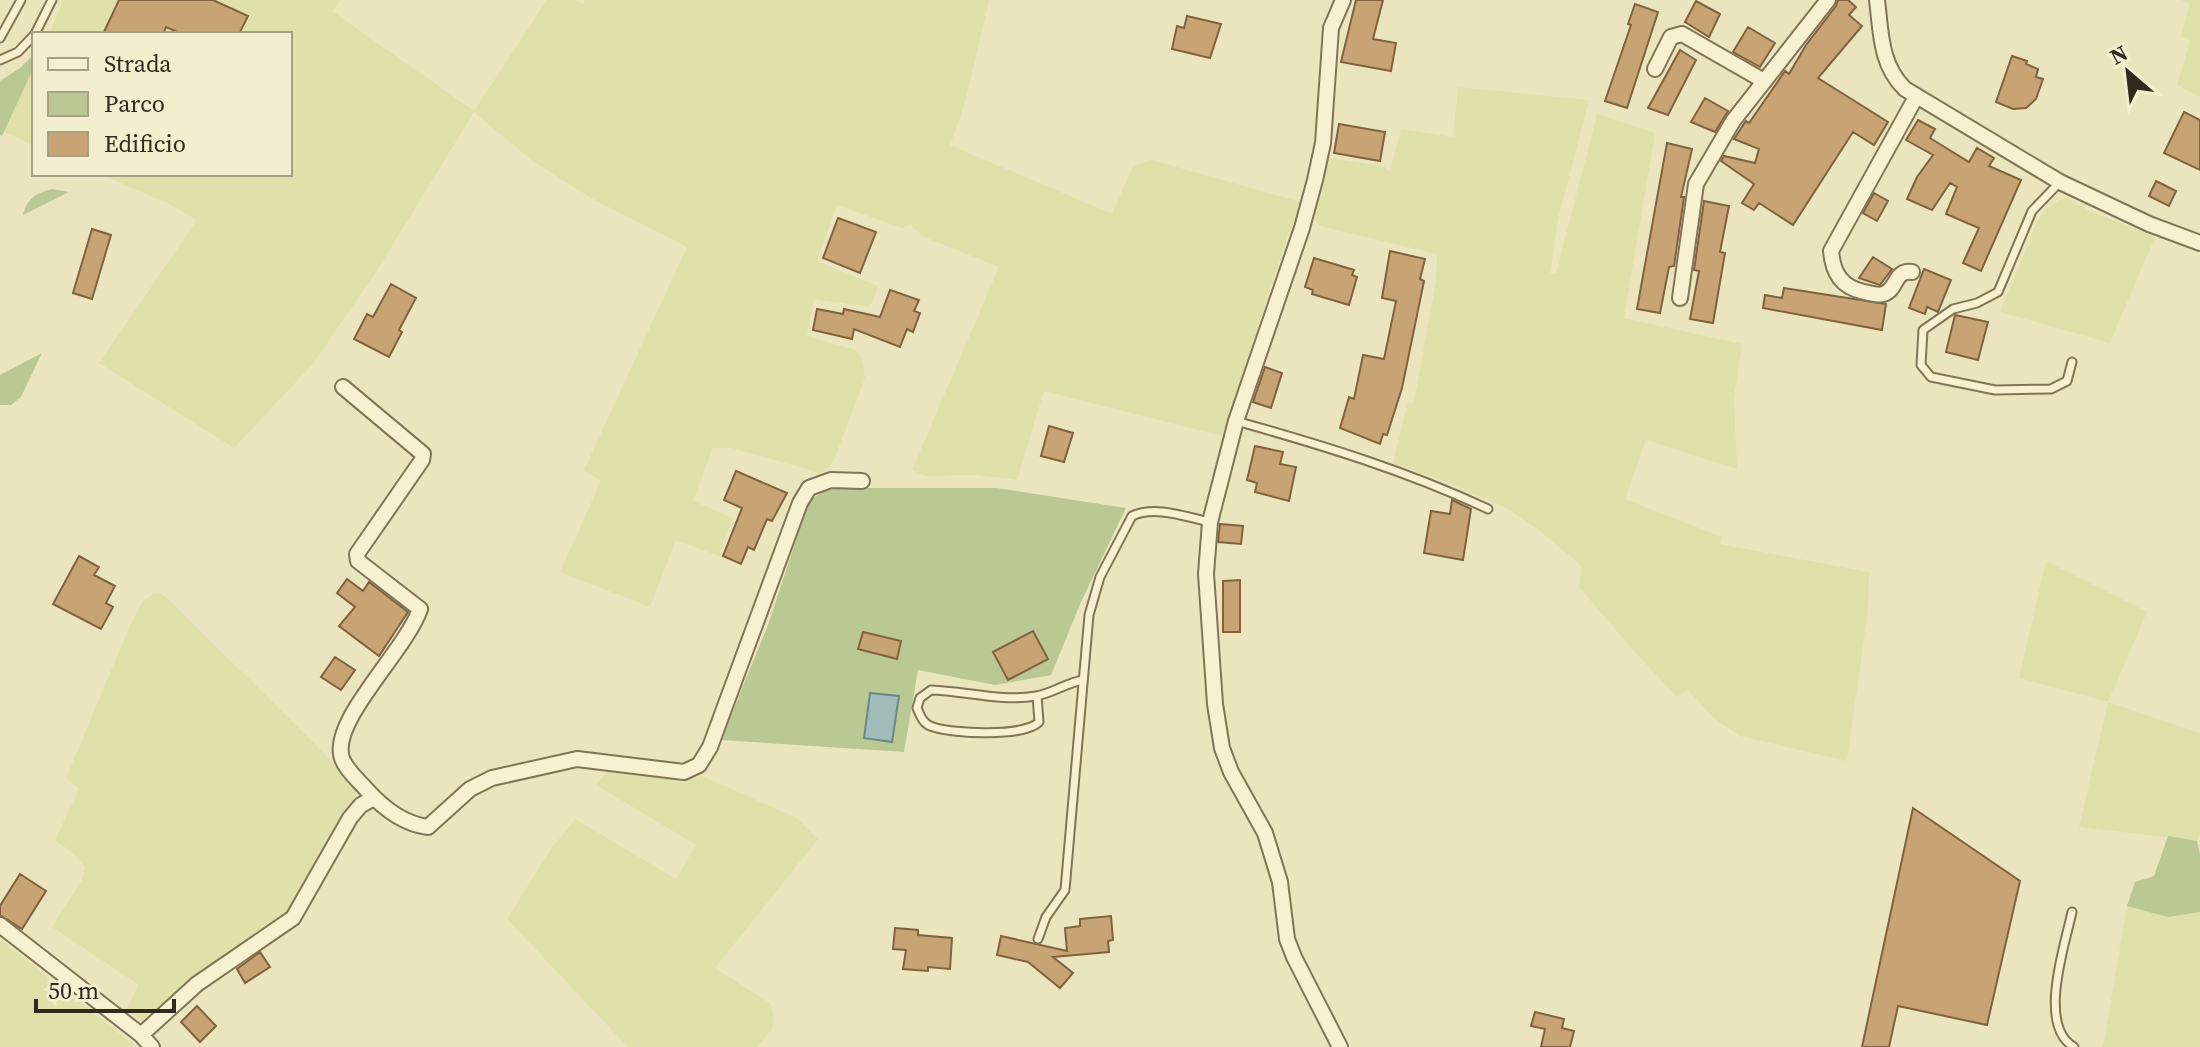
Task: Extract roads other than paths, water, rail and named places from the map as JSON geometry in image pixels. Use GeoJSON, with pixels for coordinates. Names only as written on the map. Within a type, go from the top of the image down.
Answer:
{"type":"FeatureCollection","features":[{"type":"Feature","properties":{"kind":"street"},"geometry":{"type":"LineString","coordinates":[[1340,1047],[1287,939],[1280,882],[1265,833],[1231,772],[1222,748],[1215,704],[1206,574],[1210,522],[1236,421],[1302,228],[1315,180],[1323,143],[1331,28],[1343,0]]}},
{"type":"Feature","properties":{"kind":"street"},"geometry":{"type":"LineString","coordinates":[[1680,298],[1696,184],[1714,150],[1828,0]]}},
{"type":"Feature","properties":{"kind":"street"},"geometry":{"type":"LineString","coordinates":[[1877,0],[1885,58],[1894,78],[1916,97],[2060,182],[2149,224],[2200,243]]}},
{"type":"Feature","properties":{"kind":"street"},"geometry":{"type":"LineString","coordinates":[[1655,69],[1671,37],[1682,34],[1764,81]]}},
{"type":"Feature","properties":{"kind":"street"},"geometry":{"type":"LineString","coordinates":[[1912,272],[1898,275],[1887,293],[1882,295],[1850,289],[1840,281],[1832,265],[1831,251],[1916,97]]}},
{"type":"Feature","properties":{"kind":"street"},"geometry":{"type":"LineString","coordinates":[[343,387],[423,454],[422,460],[357,554],[358,561],[420,609],[409,633],[347,722],[340,740],[341,758],[374,798],[412,825],[428,827],[470,789],[492,778],[577,759],[684,772],[699,765],[710,747],[800,503],[809,488],[831,480],[862,481]]}},
{"type":"Feature","properties":{"kind":"street"},"geometry":{"type":"LineString","coordinates":[[141,1035],[197,984],[293,918],[350,818],[361,805],[374,798]]}},
{"type":"Feature","properties":{"kind":"street"},"geometry":{"type":"LineString","coordinates":[[0,925],[141,1035],[152,1047]]}},
{"type":"Feature","properties":{"kind":"lane"},"geometry":{"type":"LineString","coordinates":[[0,38],[21,0]]}},
{"type":"Feature","properties":{"kind":"lane"},"geometry":{"type":"LineString","coordinates":[[35,32],[52,0]]}},
{"type":"Feature","properties":{"kind":"lane"},"geometry":{"type":"LineString","coordinates":[[0,60],[18,52],[32,36]]}},
{"type":"Feature","properties":{"kind":"lane"},"geometry":{"type":"LineString","coordinates":[[2060,182],[2032,211],[1998,292],[1977,303],[1953,309],[1923,330],[1921,365],[1931,377],[1995,390],[2051,389],[2067,381],[2072,362]]}},
{"type":"Feature","properties":{"kind":"lane"},"geometry":{"type":"LineString","coordinates":[[1236,421],[1377,463],[1436,484],[1488,509]]}},
{"type":"Feature","properties":{"kind":"lane"},"geometry":{"type":"LineString","coordinates":[[1038,939],[1046,917],[1065,890],[1089,615],[1100,577],[1132,516],[1143,511],[1210,522]]}},
{"type":"Feature","properties":{"kind":"lane"},"geometry":{"type":"LineString","coordinates":[[1037,696],[1039,722],[1032,729],[999,734],[933,727],[922,721],[917,708],[920,698],[931,690],[1037,696],[1067,683],[1083,680]]}},
{"type":"Feature","properties":{"kind":"lane"},"geometry":{"type":"LineString","coordinates":[[2072,912],[2055,997],[2057,1022],[2067,1043],[2074,1047]]}},
{"type":"Feature","properties":{"kind":"water"},"geometry":{"type":"Polygon","coordinates":[[[870,693],[899,696],[892,742],[864,738],[870,693]]]}}]}
